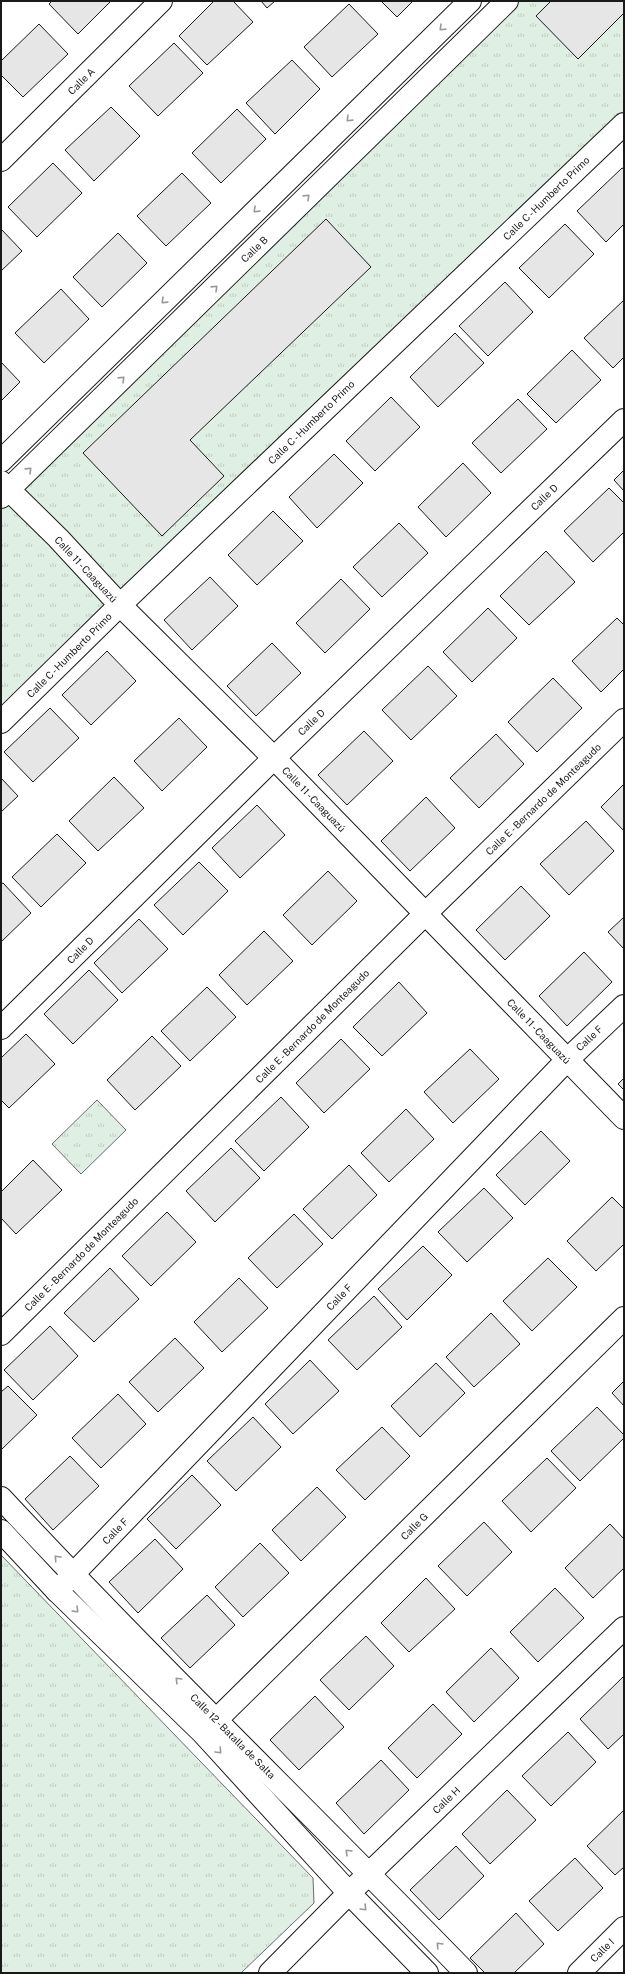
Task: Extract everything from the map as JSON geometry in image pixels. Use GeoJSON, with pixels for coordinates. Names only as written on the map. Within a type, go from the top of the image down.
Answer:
{"type":"FeatureCollection","features":[{"type":"Feature","properties":{"kind":"street","name":"Calle A"},"geometry":{"type":"LineString","coordinates":[[1,160],[161,1]]}},
{"type":"Feature","properties":{"kind":"street"},"geometry":{"type":"LineString","coordinates":[[1,461],[470,1]]}},
{"type":"Feature","properties":{"kind":"street","name":"Calle B"},"geometry":{"type":"LineString","coordinates":[[3,490],[507,1]]}},
{"type":"Feature","properties":{"kind":"street","name":"Calle C - Humberto Primo"},"geometry":{"type":"LineString","coordinates":[[1,722],[120,605],[624,124]]}},
{"type":"Feature","properties":{"kind":"street","name":"Calle D"},"geometry":{"type":"LineString","coordinates":[[1,1028],[274,758],[624,420]]}},
{"type":"Feature","properties":{"kind":"street","name":"Calle 11 - Caaguazú"},"geometry":{"type":"LineString","coordinates":[[3,490],[58,538],[120,605],[274,758],[624,1118]]}},
{"type":"Feature","properties":{"kind":"street","name":"Calle E - Bernardo de Monteagudo"},"geometry":{"type":"LineString","coordinates":[[1,1334],[425,914],[624,720]]}},
{"type":"Feature","properties":{"kind":"street","name":"Calle F"},"geometry":{"type":"LineString","coordinates":[[57,1591],[567,1060],[624,1006]]}},
{"type":"Feature","properties":{"kind":"street","name":"Calle G"},"geometry":{"type":"LineString","coordinates":[[210,1727],[624,1318]]}},
{"type":"Feature","properties":{"kind":"street","name":"Calle 12 - Batalla de Salta"},"geometry":{"type":"LineString","coordinates":[[1,1498],[73,1575],[210,1727],[349,1893],[427,1973]]}},
{"type":"Feature","properties":{"kind":"street","name":"Calle 12 - Batalla de Salta"},"geometry":{"type":"LineString","coordinates":[[1,1532],[57,1591],[210,1727],[370,1873],[466,1973]]}},
{"type":"Feature","properties":{"kind":"street","name":"Calle H"},"geometry":{"type":"LineString","coordinates":[[270,1973],[349,1893],[624,1628]]}},
{"type":"Feature","properties":{"kind":"street","name":"Calle I"},"geometry":{"type":"LineString","coordinates":[[579,1973],[624,1928]]}},
{"type":"Feature","properties":{"kind":"green space"},"geometry":{"type":"Polygon","coordinates":[[[507,1],[624,1],[624,124],[1,722],[1,497],[507,1]]]}},
{"type":"Feature","properties":{"kind":"green space"},"geometry":{"type":"Polygon","coordinates":[[[97,1100],[126,1130],[81,1174],[52,1144],[97,1100]]]}},
{"type":"Feature","properties":{"kind":"green space"},"geometry":{"type":"Polygon","coordinates":[[[1,1555],[313,1878],[314,1903],[241,1973],[1,1973],[1,1555]]]}},
{"type":"Feature","properties":{"kind":"building"},"geometry":{"type":"Polygon","coordinates":[[[52,1],[111,1],[78,34],[49,4],[52,1]]]}},
{"type":"Feature","properties":{"kind":"building"},"geometry":{"type":"Polygon","coordinates":[[[214,1],[233,1],[253,22],[207,65],[179,36],[214,1]]]}},
{"type":"Feature","properties":{"kind":"building"},"geometry":{"type":"Polygon","coordinates":[[[261,1],[275,1],[267,8],[261,1]]]}},
{"type":"Feature","properties":{"kind":"building"},"geometry":{"type":"Polygon","coordinates":[[[381,1],[413,1],[397,17],[381,1]]]}},
{"type":"Feature","properties":{"kind":"building"},"geometry":{"type":"Polygon","coordinates":[[[551,1],[624,1],[624,13],[578,59],[536,16],[551,1]]]}},
{"type":"Feature","properties":{"kind":"building"},"geometry":{"type":"Polygon","coordinates":[[[349,4],[378,34],[332,77],[304,47],[349,4]]]}},
{"type":"Feature","properties":{"kind":"building"},"geometry":{"type":"Polygon","coordinates":[[[39,24],[68,54],[23,97],[1,75],[1,61],[39,24]]]}},
{"type":"Feature","properties":{"kind":"building"},"geometry":{"type":"Polygon","coordinates":[[[174,43],[203,73],[158,116],[129,86],[174,43]]]}},
{"type":"Feature","properties":{"kind":"building"},"geometry":{"type":"Polygon","coordinates":[[[292,60],[320,89],[275,134],[246,103],[292,60]]]}},
{"type":"Feature","properties":{"kind":"building"},"geometry":{"type":"Polygon","coordinates":[[[111,107],[140,136],[94,181],[65,150],[111,107]]]}},
{"type":"Feature","properties":{"kind":"building"},"geometry":{"type":"Polygon","coordinates":[[[237,109],[266,139],[221,183],[192,153],[237,109]]]}},
{"type":"Feature","properties":{"kind":"building"},"geometry":{"type":"Polygon","coordinates":[[[53,163],[82,193],[37,237],[8,207],[53,163]]]}},
{"type":"Feature","properties":{"kind":"building"},"geometry":{"type":"Polygon","coordinates":[[[622,168],[624,169],[624,224],[606,242],[577,211],[622,168]]]}},
{"type":"Feature","properties":{"kind":"building"},"geometry":{"type":"Polygon","coordinates":[[[182,173],[211,203],[166,246],[137,216],[182,173]]]}},
{"type":"Feature","properties":{"kind":"building"},"geometry":{"type":"Polygon","coordinates":[[[326,219],[371,267],[190,440],[224,476],[162,536],[83,453],[326,219]]]}},
{"type":"Feature","properties":{"kind":"building"},"geometry":{"type":"Polygon","coordinates":[[[565,224],[594,254],[549,298],[519,268],[565,224]]]}},
{"type":"Feature","properties":{"kind":"building"},"geometry":{"type":"Polygon","coordinates":[[[1,229],[22,251],[1,271],[1,229]]]}},
{"type":"Feature","properties":{"kind":"building"},"geometry":{"type":"Polygon","coordinates":[[[118,233],[147,263],[102,307],[73,277],[118,233]]]}},
{"type":"Feature","properties":{"kind":"building"},"geometry":{"type":"Polygon","coordinates":[[[505,282],[533,312],[488,356],[459,326],[505,282]]]}},
{"type":"Feature","properties":{"kind":"building"},"geometry":{"type":"Polygon","coordinates":[[[61,289],[89,319],[44,363],[15,333],[61,289]]]}},
{"type":"Feature","properties":{"kind":"building"},"geometry":{"type":"Polygon","coordinates":[[[624,300],[624,357],[613,368],[584,338],[624,300]]]}},
{"type":"Feature","properties":{"kind":"building"},"geometry":{"type":"Polygon","coordinates":[[[455,333],[484,363],[438,407],[410,377],[455,333]]]}},
{"type":"Feature","properties":{"kind":"building"},"geometry":{"type":"Polygon","coordinates":[[[572,350],[601,380],[556,423],[527,394],[572,350]]]}},
{"type":"Feature","properties":{"kind":"building"},"geometry":{"type":"Polygon","coordinates":[[[1,362],[20,382],[1,401],[1,362]]]}},
{"type":"Feature","properties":{"kind":"building"},"geometry":{"type":"Polygon","coordinates":[[[391,397],[420,427],[375,471],[346,441],[391,397]]]}},
{"type":"Feature","properties":{"kind":"building"},"geometry":{"type":"Polygon","coordinates":[[[518,399],[547,429],[501,473],[472,443],[518,399]]]}},
{"type":"Feature","properties":{"kind":"building"},"geometry":{"type":"Polygon","coordinates":[[[334,454],[363,483],[317,528],[289,497],[334,454]]]}},
{"type":"Feature","properties":{"kind":"building"},"geometry":{"type":"Polygon","coordinates":[[[463,463],[491,493],[446,537],[418,507],[463,463]]]}},
{"type":"Feature","properties":{"kind":"building"},"geometry":{"type":"Polygon","coordinates":[[[624,470],[624,491],[614,480],[624,470]]]}},
{"type":"Feature","properties":{"kind":"building"},"geometry":{"type":"Polygon","coordinates":[[[609,488],[624,503],[624,532],[593,562],[564,531],[609,488]]]}},
{"type":"Feature","properties":{"kind":"building"},"geometry":{"type":"Polygon","coordinates":[[[273,511],[303,541],[257,585],[228,555],[273,511]]]}},
{"type":"Feature","properties":{"kind":"building"},"geometry":{"type":"Polygon","coordinates":[[[399,523],[428,553],[382,597],[353,567],[399,523]]]}},
{"type":"Feature","properties":{"kind":"building"},"geometry":{"type":"Polygon","coordinates":[[[546,551],[575,582],[529,625],[500,596],[546,551]]]}},
{"type":"Feature","properties":{"kind":"building"},"geometry":{"type":"Polygon","coordinates":[[[210,577],[238,606],[192,650],[164,620],[210,577]]]}},
{"type":"Feature","properties":{"kind":"building"},"geometry":{"type":"Polygon","coordinates":[[[341,579],[370,609],[325,653],[296,623],[341,579]]]}},
{"type":"Feature","properties":{"kind":"building"},"geometry":{"type":"Polygon","coordinates":[[[488,608],[517,638],[472,682],[443,652],[488,608]]]}},
{"type":"Feature","properties":{"kind":"building"},"geometry":{"type":"Polygon","coordinates":[[[617,618],[624,625],[624,669],[601,692],[572,661],[617,618]]]}},
{"type":"Feature","properties":{"kind":"building"},"geometry":{"type":"Polygon","coordinates":[[[272,643],[301,673],[256,716],[227,686],[272,643]]]}},
{"type":"Feature","properties":{"kind":"building"},"geometry":{"type":"Polygon","coordinates":[[[107,651],[136,681],[91,725],[62,695],[107,651]]]}},
{"type":"Feature","properties":{"kind":"building"},"geometry":{"type":"Polygon","coordinates":[[[428,666],[457,696],[411,740],[382,710],[428,666]]]}},
{"type":"Feature","properties":{"kind":"building"},"geometry":{"type":"Polygon","coordinates":[[[553,678],[582,708],[537,752],[508,722],[553,678]]]}},
{"type":"Feature","properties":{"kind":"building"},"geometry":{"type":"Polygon","coordinates":[[[50,708],[79,738],[33,782],[4,752],[50,708]]]}},
{"type":"Feature","properties":{"kind":"building"},"geometry":{"type":"Polygon","coordinates":[[[179,718],[207,747],[162,791],[134,761],[179,718]]]}},
{"type":"Feature","properties":{"kind":"building"},"geometry":{"type":"Polygon","coordinates":[[[364,731],[393,761],[347,805],[318,775],[364,731]]]}},
{"type":"Feature","properties":{"kind":"building"},"geometry":{"type":"Polygon","coordinates":[[[496,734],[524,764],[479,808],[450,778],[496,734]]]}},
{"type":"Feature","properties":{"kind":"building"},"geometry":{"type":"Polygon","coordinates":[[[114,777],[144,808],[98,851],[69,821],[114,777]]]}},
{"type":"Feature","properties":{"kind":"building"},"geometry":{"type":"Polygon","coordinates":[[[1,778],[18,796],[1,812],[1,778]]]}},
{"type":"Feature","properties":{"kind":"building"},"geometry":{"type":"Polygon","coordinates":[[[624,784],[624,831],[601,807],[624,784]]]}},
{"type":"Feature","properties":{"kind":"building"},"geometry":{"type":"Polygon","coordinates":[[[426,797],[455,828],[410,871],[381,841],[426,797]]]}},
{"type":"Feature","properties":{"kind":"building"},"geometry":{"type":"Polygon","coordinates":[[[257,805],[285,835],[240,878],[212,848],[257,805]]]}},
{"type":"Feature","properties":{"kind":"building"},"geometry":{"type":"Polygon","coordinates":[[[586,821],[614,851],[569,895],[540,864],[586,821]]]}},
{"type":"Feature","properties":{"kind":"building"},"geometry":{"type":"Polygon","coordinates":[[[57,834],[86,863],[41,907],[12,877],[57,834]]]}},
{"type":"Feature","properties":{"kind":"building"},"geometry":{"type":"Polygon","coordinates":[[[199,862],[228,891],[183,935],[154,905],[199,862]]]}},
{"type":"Feature","properties":{"kind":"building"},"geometry":{"type":"Polygon","coordinates":[[[328,871],[357,901],[312,945],[283,915],[328,871]]]}},
{"type":"Feature","properties":{"kind":"building"},"geometry":{"type":"Polygon","coordinates":[[[3,883],[31,913],[1,942],[1,884],[3,883]]]}},
{"type":"Feature","properties":{"kind":"building"},"geometry":{"type":"Polygon","coordinates":[[[521,886],[550,916],[505,960],[476,930],[521,886]]]}},
{"type":"Feature","properties":{"kind":"building"},"geometry":{"type":"Polygon","coordinates":[[[624,917],[624,949],[608,932],[624,917]]]}},
{"type":"Feature","properties":{"kind":"building"},"geometry":{"type":"Polygon","coordinates":[[[139,919],[168,949],[122,993],[94,963],[139,919]]]}},
{"type":"Feature","properties":{"kind":"building"},"geometry":{"type":"Polygon","coordinates":[[[264,931],[293,961],[247,1005],[219,975],[264,931]]]}},
{"type":"Feature","properties":{"kind":"building"},"geometry":{"type":"Polygon","coordinates":[[[584,952],[612,982],[567,1026],[539,996],[584,952]]]}},
{"type":"Feature","properties":{"kind":"building"},"geometry":{"type":"Polygon","coordinates":[[[89,970],[118,1000],[73,1044],[44,1014],[89,970]]]}},
{"type":"Feature","properties":{"kind":"building"},"geometry":{"type":"Polygon","coordinates":[[[399,982],[427,1013],[382,1056],[353,1027],[399,982]]]}},
{"type":"Feature","properties":{"kind":"building"},"geometry":{"type":"Polygon","coordinates":[[[207,987],[236,1017],[190,1061],[161,1031],[207,987]]]}},
{"type":"Feature","properties":{"kind":"building"},"geometry":{"type":"Polygon","coordinates":[[[26,1034],[55,1064],[9,1108],[1,1100],[1,1058],[26,1034]]]}},
{"type":"Feature","properties":{"kind":"building"},"geometry":{"type":"Polygon","coordinates":[[[152,1036],[181,1066],[135,1110],[107,1080],[152,1036]]]}},
{"type":"Feature","properties":{"kind":"building"},"geometry":{"type":"Polygon","coordinates":[[[341,1039],[370,1069],[324,1113],[296,1083],[341,1039]]]}},
{"type":"Feature","properties":{"kind":"building"},"geometry":{"type":"Polygon","coordinates":[[[470,1049],[499,1079],[453,1123],[424,1092],[470,1049]]]}},
{"type":"Feature","properties":{"kind":"building"},"geometry":{"type":"Polygon","coordinates":[[[624,1078],[624,1090],[618,1084],[624,1078]]]}},
{"type":"Feature","properties":{"kind":"building"},"geometry":{"type":"Polygon","coordinates":[[[281,1097],[309,1127],[264,1171],[235,1141],[281,1097]]]}},
{"type":"Feature","properties":{"kind":"building"},"geometry":{"type":"Polygon","coordinates":[[[406,1109],[434,1139],[389,1182],[361,1153],[406,1109]]]}},
{"type":"Feature","properties":{"kind":"building"},"geometry":{"type":"Polygon","coordinates":[[[541,1131],[570,1161],[525,1205],[496,1175],[541,1131]]]}},
{"type":"Feature","properties":{"kind":"building"},"geometry":{"type":"Polygon","coordinates":[[[231,1148],[260,1178],[215,1222],[186,1191],[231,1148]]]}},
{"type":"Feature","properties":{"kind":"building"},"geometry":{"type":"Polygon","coordinates":[[[33,1160],[62,1190],[16,1234],[1,1218],[1,1192],[33,1160]]]}},
{"type":"Feature","properties":{"kind":"building"},"geometry":{"type":"Polygon","coordinates":[[[349,1165],[377,1195],[332,1239],[303,1209],[349,1165]]]}},
{"type":"Feature","properties":{"kind":"building"},"geometry":{"type":"Polygon","coordinates":[[[484,1188],[513,1218],[467,1262],[438,1232],[484,1188]]]}},
{"type":"Feature","properties":{"kind":"building"},"geometry":{"type":"Polygon","coordinates":[[[612,1197],[624,1209],[624,1244],[596,1271],[567,1241],[612,1197]]]}},
{"type":"Feature","properties":{"kind":"building"},"geometry":{"type":"Polygon","coordinates":[[[167,1212],[196,1242],[151,1286],[122,1256],[167,1212]]]}},
{"type":"Feature","properties":{"kind":"building"},"geometry":{"type":"Polygon","coordinates":[[[294,1214],[323,1244],[277,1288],[248,1258],[294,1214]]]}},
{"type":"Feature","properties":{"kind":"building"},"geometry":{"type":"Polygon","coordinates":[[[423,1246],[452,1275],[407,1320],[378,1289],[423,1246]]]}},
{"type":"Feature","properties":{"kind":"building"},"geometry":{"type":"Polygon","coordinates":[[[548,1258],[577,1287],[532,1331],[503,1301],[548,1258]]]}},
{"type":"Feature","properties":{"kind":"building"},"geometry":{"type":"Polygon","coordinates":[[[110,1268],[139,1299],[94,1342],[64,1313],[110,1268]]]}},
{"type":"Feature","properties":{"kind":"building"},"geometry":{"type":"Polygon","coordinates":[[[239,1278],[268,1308],[222,1352],[194,1322],[239,1278]]]}},
{"type":"Feature","properties":{"kind":"building"},"geometry":{"type":"Polygon","coordinates":[[[374,1296],[402,1327],[357,1370],[328,1340],[374,1296]]]}},
{"type":"Feature","properties":{"kind":"building"},"geometry":{"type":"Polygon","coordinates":[[[491,1313],[520,1344],[474,1387],[446,1357],[491,1313]]]}},
{"type":"Feature","properties":{"kind":"building"},"geometry":{"type":"Polygon","coordinates":[[[50,1326],[78,1356],[33,1400],[4,1370],[50,1326]]]}},
{"type":"Feature","properties":{"kind":"building"},"geometry":{"type":"Polygon","coordinates":[[[175,1338],[204,1368],[158,1412],[129,1382],[175,1338]]]}},
{"type":"Feature","properties":{"kind":"building"},"geometry":{"type":"Polygon","coordinates":[[[310,1360],[339,1391],[293,1434],[265,1404],[310,1360]]]}},
{"type":"Feature","properties":{"kind":"building"},"geometry":{"type":"Polygon","coordinates":[[[436,1363],[465,1393],[420,1437],[391,1406],[436,1363]]]}},
{"type":"Feature","properties":{"kind":"building"},"geometry":{"type":"Polygon","coordinates":[[[624,1381],[624,1406],[612,1393],[624,1381]]]}},
{"type":"Feature","properties":{"kind":"building"},"geometry":{"type":"Polygon","coordinates":[[[8,1386],[37,1415],[1,1450],[1,1392],[8,1386]]]}},
{"type":"Feature","properties":{"kind":"building"},"geometry":{"type":"Polygon","coordinates":[[[118,1394],[146,1424],[101,1468],[72,1438],[118,1394]]]}},
{"type":"Feature","properties":{"kind":"building"},"geometry":{"type":"Polygon","coordinates":[[[597,1407],[624,1435],[624,1438],[580,1481],[551,1451],[597,1407]]]}},
{"type":"Feature","properties":{"kind":"building"},"geometry":{"type":"Polygon","coordinates":[[[253,1417],[281,1447],[236,1491],[207,1461],[253,1417]]]}},
{"type":"Feature","properties":{"kind":"building"},"geometry":{"type":"Polygon","coordinates":[[[382,1427],[410,1456],[365,1500],[336,1470],[382,1427]]]}},
{"type":"Feature","properties":{"kind":"building"},"geometry":{"type":"Polygon","coordinates":[[[70,1456],[99,1486],[53,1530],[25,1499],[70,1456]]]}},
{"type":"Feature","properties":{"kind":"building"},"geometry":{"type":"Polygon","coordinates":[[[547,1458],[576,1488],[531,1532],[502,1501],[547,1458]]]}},
{"type":"Feature","properties":{"kind":"building"},"geometry":{"type":"Polygon","coordinates":[[[192,1475],[221,1505],[176,1549],[147,1519],[192,1475]]]}},
{"type":"Feature","properties":{"kind":"building"},"geometry":{"type":"Polygon","coordinates":[[[317,1487],[346,1517],[301,1561],[272,1530],[317,1487]]]}},
{"type":"Feature","properties":{"kind":"building"},"geometry":{"type":"Polygon","coordinates":[[[484,1522],[512,1552],[467,1596],[438,1566],[484,1522]]]}},
{"type":"Feature","properties":{"kind":"building"},"geometry":{"type":"Polygon","coordinates":[[[610,1524],[624,1539],[624,1568],[593,1598],[565,1568],[610,1524]]]}},
{"type":"Feature","properties":{"kind":"building"},"geometry":{"type":"Polygon","coordinates":[[[155,1539],[183,1569],[138,1613],[109,1582],[155,1539]]]}},
{"type":"Feature","properties":{"kind":"building"},"geometry":{"type":"Polygon","coordinates":[[[260,1543],[289,1573],[243,1617],[215,1587],[260,1543]]]}},
{"type":"Feature","properties":{"kind":"building"},"geometry":{"type":"Polygon","coordinates":[[[426,1578],[455,1609],[409,1652],[381,1623],[426,1578]]]}},
{"type":"Feature","properties":{"kind":"building"},"geometry":{"type":"Polygon","coordinates":[[[555,1588],[584,1618],[538,1662],[510,1632],[555,1588]]]}},
{"type":"Feature","properties":{"kind":"building"},"geometry":{"type":"Polygon","coordinates":[[[207,1595],[235,1625],[190,1668],[161,1638],[207,1595]]]}},
{"type":"Feature","properties":{"kind":"building"},"geometry":{"type":"Polygon","coordinates":[[[366,1636],[394,1666],[349,1710],[320,1680],[366,1636]]]}},
{"type":"Feature","properties":{"kind":"building"},"geometry":{"type":"Polygon","coordinates":[[[491,1648],[519,1678],[474,1722],[446,1692],[491,1648]]]}},
{"type":"Feature","properties":{"kind":"building"},"geometry":{"type":"Polygon","coordinates":[[[624,1676],[624,1734],[608,1749],[580,1719],[624,1676]]]}},
{"type":"Feature","properties":{"kind":"building"},"geometry":{"type":"Polygon","coordinates":[[[315,1696],[344,1727],[299,1770],[270,1740],[315,1696]]]}},
{"type":"Feature","properties":{"kind":"building"},"geometry":{"type":"Polygon","coordinates":[[[433,1704],[462,1734],[417,1778],[388,1748],[433,1704]]]}},
{"type":"Feature","properties":{"kind":"building"},"geometry":{"type":"Polygon","coordinates":[[[568,1732],[596,1762],[551,1806],[522,1776],[568,1732]]]}},
{"type":"Feature","properties":{"kind":"building"},"geometry":{"type":"Polygon","coordinates":[[[381,1760],[409,1790],[364,1834],[336,1803],[381,1760]]]}},
{"type":"Feature","properties":{"kind":"building"},"geometry":{"type":"Polygon","coordinates":[[[507,1790],[536,1820],[490,1864],[462,1834],[507,1790]]]}},
{"type":"Feature","properties":{"kind":"building"},"geometry":{"type":"Polygon","coordinates":[[[624,1810],[624,1867],[615,1875],[587,1846],[624,1810]]]}},
{"type":"Feature","properties":{"kind":"building"},"geometry":{"type":"Polygon","coordinates":[[[456,1846],[484,1876],[439,1920],[410,1890],[456,1846]]]}},
{"type":"Feature","properties":{"kind":"building"},"geometry":{"type":"Polygon","coordinates":[[[575,1858],[603,1888],[558,1931],[529,1901],[575,1858]]]}},
{"type":"Feature","properties":{"kind":"building"},"geometry":{"type":"Polygon","coordinates":[[[516,1913],[544,1944],[514,1973],[485,1973],[470,1958],[516,1913]]]}}]}
